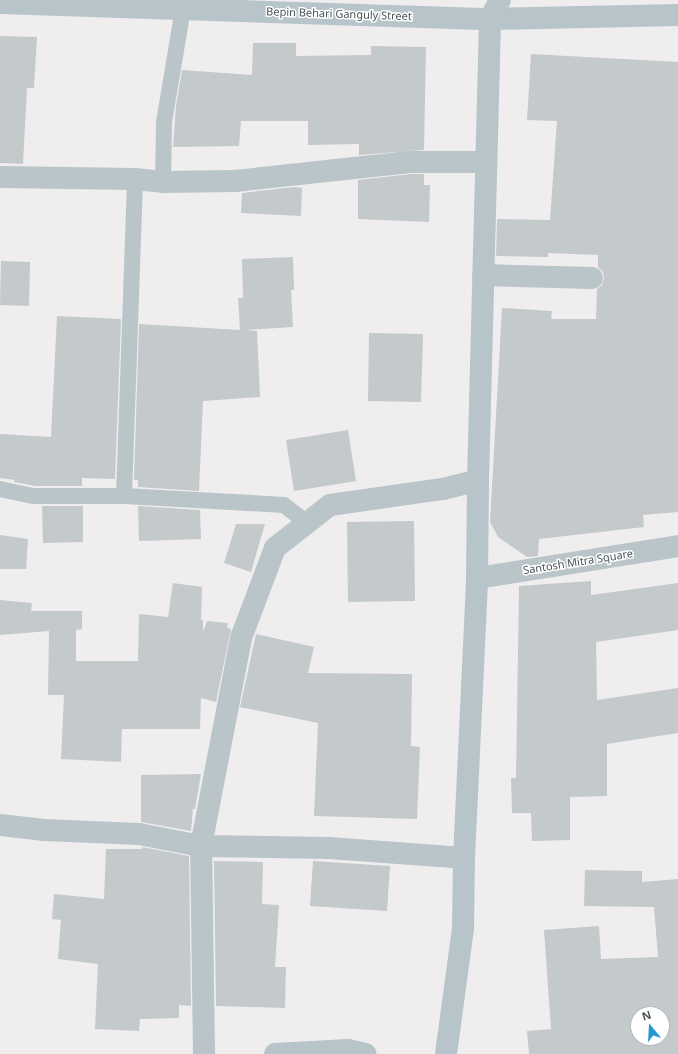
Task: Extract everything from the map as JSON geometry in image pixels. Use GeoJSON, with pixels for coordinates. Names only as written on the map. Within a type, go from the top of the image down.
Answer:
{"type":"FeatureCollection","features":[{"type":"Feature","properties":{"kind":"street"},"geometry":{"type":"LineString","coordinates":[[446,1054],[463,928],[464,858],[477,578],[478,480],[490,19],[500,0]]}},
{"type":"Feature","properties":{"kind":"street","name":"Bepin Behari Ganguly Street"},"geometry":{"type":"LineString","coordinates":[[8,2],[490,19],[678,15]]}},
{"type":"Feature","properties":{"kind":"street"},"geometry":{"type":"LineString","coordinates":[[0,177],[135,179],[163,182],[235,181],[410,162],[486,162]]}},
{"type":"Feature","properties":{"kind":"street"},"geometry":{"type":"LineString","coordinates":[[483,275],[592,278]]}},
{"type":"Feature","properties":{"kind":"street"},"geometry":{"type":"LineString","coordinates":[[204,1054],[201,846],[241,638],[275,548],[330,505],[442,489],[478,480]]}},
{"type":"Feature","properties":{"kind":"street","name":"Santosh Mitra Square"},"geometry":{"type":"LineString","coordinates":[[477,578],[678,546]]}},
{"type":"Feature","properties":{"kind":"street"},"geometry":{"type":"LineString","coordinates":[[0,826],[44,830],[138,834],[201,846],[329,848],[464,858]]}},
{"type":"Feature","properties":{"kind":"street"},"geometry":{"type":"LineString","coordinates":[[275,1054],[348,1050],[366,1054]]}},
{"type":"Feature","properties":{"kind":"lane"},"geometry":{"type":"LineString","coordinates":[[163,182],[164,122],[184,9]]}},
{"type":"Feature","properties":{"kind":"lane"},"geometry":{"type":"LineString","coordinates":[[124,496],[135,179]]}},
{"type":"Feature","properties":{"kind":"lane"},"geometry":{"type":"LineString","coordinates":[[0,489],[34,496],[124,496],[284,505],[307,523]]}},
{"type":"Feature","properties":{"kind":"building"},"geometry":{"type":"Polygon","coordinates":[[[0,36],[37,37],[34,88],[27,88],[23,164],[0,163],[0,36]]]}},
{"type":"Feature","properties":{"kind":"building"},"geometry":{"type":"Polygon","coordinates":[[[253,43],[296,43],[296,56],[371,55],[371,46],[426,47],[424,150],[359,155],[359,144],[308,145],[308,121],[241,121],[239,146],[173,147],[176,106],[182,70],[252,75],[253,43]]]}},
{"type":"Feature","properties":{"kind":"building"},"geometry":{"type":"Polygon","coordinates":[[[531,54],[678,62],[678,512],[643,515],[644,527],[539,539],[538,556],[527,557],[498,537],[490,522],[502,308],[552,311],[551,319],[596,319],[597,289],[602,285],[604,278],[603,272],[598,267],[598,255],[548,253],[548,257],[496,256],[497,219],[550,220],[557,121],[527,120],[531,54]]]}},
{"type":"Feature","properties":{"kind":"building"},"geometry":{"type":"Polygon","coordinates":[[[424,174],[424,185],[430,185],[429,222],[358,219],[358,180],[424,174]]]}},
{"type":"Feature","properties":{"kind":"building"},"geometry":{"type":"Polygon","coordinates":[[[294,187],[302,188],[301,216],[241,213],[242,193],[294,187]]]}},
{"type":"Feature","properties":{"kind":"building"},"geometry":{"type":"Polygon","coordinates":[[[293,257],[294,290],[291,290],[293,327],[246,330],[257,331],[260,397],[203,401],[199,491],[138,487],[138,480],[134,480],[139,324],[240,330],[238,298],[243,298],[242,259],[293,257]]]}},
{"type":"Feature","properties":{"kind":"building"},"geometry":{"type":"Polygon","coordinates":[[[1,261],[30,262],[29,306],[0,305],[1,261]]]}},
{"type":"Feature","properties":{"kind":"building"},"geometry":{"type":"Polygon","coordinates":[[[57,316],[121,319],[115,479],[82,478],[82,486],[35,486],[14,482],[15,480],[0,478],[0,434],[51,437],[57,316]]]}},
{"type":"Feature","properties":{"kind":"building"},"geometry":{"type":"Polygon","coordinates":[[[369,333],[423,334],[421,402],[368,401],[369,333]]]}},
{"type":"Feature","properties":{"kind":"building"},"geometry":{"type":"Polygon","coordinates":[[[348,430],[356,481],[294,491],[286,440],[348,430]]]}},
{"type":"Feature","properties":{"kind":"building"},"geometry":{"type":"Polygon","coordinates":[[[42,506],[83,506],[83,542],[43,543],[42,506]]]}},
{"type":"Feature","properties":{"kind":"building"},"geometry":{"type":"Polygon","coordinates":[[[138,506],[200,510],[201,539],[139,541],[138,506]]]}},
{"type":"Feature","properties":{"kind":"building"},"geometry":{"type":"Polygon","coordinates":[[[414,521],[415,601],[348,602],[347,522],[414,521]]]}},
{"type":"Feature","properties":{"kind":"building"},"geometry":{"type":"Polygon","coordinates":[[[236,524],[265,524],[251,572],[224,563],[236,524]]]}},
{"type":"Feature","properties":{"kind":"building"},"geometry":{"type":"Polygon","coordinates":[[[0,535],[28,539],[26,569],[0,569],[0,535]]]}},
{"type":"Feature","properties":{"kind":"building"},"geometry":{"type":"Polygon","coordinates":[[[591,581],[591,595],[678,583],[678,630],[596,642],[597,700],[678,688],[678,733],[607,744],[607,796],[570,797],[570,840],[532,841],[531,813],[512,813],[511,778],[516,778],[519,586],[591,581]]]}},
{"type":"Feature","properties":{"kind":"building"},"geometry":{"type":"Polygon","coordinates":[[[173,583],[202,587],[201,620],[203,620],[203,632],[207,621],[228,623],[227,628],[231,629],[216,702],[201,698],[200,729],[122,729],[121,762],[61,759],[64,695],[48,695],[49,631],[0,635],[0,600],[32,603],[31,611],[82,611],[82,629],[76,630],[76,661],[138,661],[139,614],[168,617],[173,583]]]}},
{"type":"Feature","properties":{"kind":"building"},"geometry":{"type":"Polygon","coordinates":[[[256,634],[314,647],[308,673],[412,674],[411,746],[420,747],[417,819],[314,816],[318,723],[240,707],[256,634]]]}},
{"type":"Feature","properties":{"kind":"building"},"geometry":{"type":"Polygon","coordinates":[[[201,774],[195,809],[193,809],[191,831],[141,822],[141,775],[201,774]]]}},
{"type":"Feature","properties":{"kind":"building"},"geometry":{"type":"Polygon","coordinates":[[[142,847],[189,856],[191,1006],[179,1005],[179,1018],[140,1019],[139,1031],[95,1029],[98,964],[58,959],[61,920],[52,919],[54,894],[104,899],[106,849],[142,849],[142,847]]]}},
{"type":"Feature","properties":{"kind":"building"},"geometry":{"type":"Polygon","coordinates":[[[214,861],[263,862],[262,904],[279,905],[275,967],[286,967],[285,1008],[216,1006],[214,861]]]}},
{"type":"Feature","properties":{"kind":"building"},"geometry":{"type":"Polygon","coordinates":[[[313,861],[390,866],[387,911],[310,906],[313,861]]]}},
{"type":"Feature","properties":{"kind":"building"},"geometry":{"type":"Polygon","coordinates":[[[585,870],[642,871],[642,882],[678,879],[678,1054],[529,1054],[527,1031],[551,1029],[544,930],[599,926],[601,959],[658,957],[654,907],[584,906],[585,870]]]}}]}
